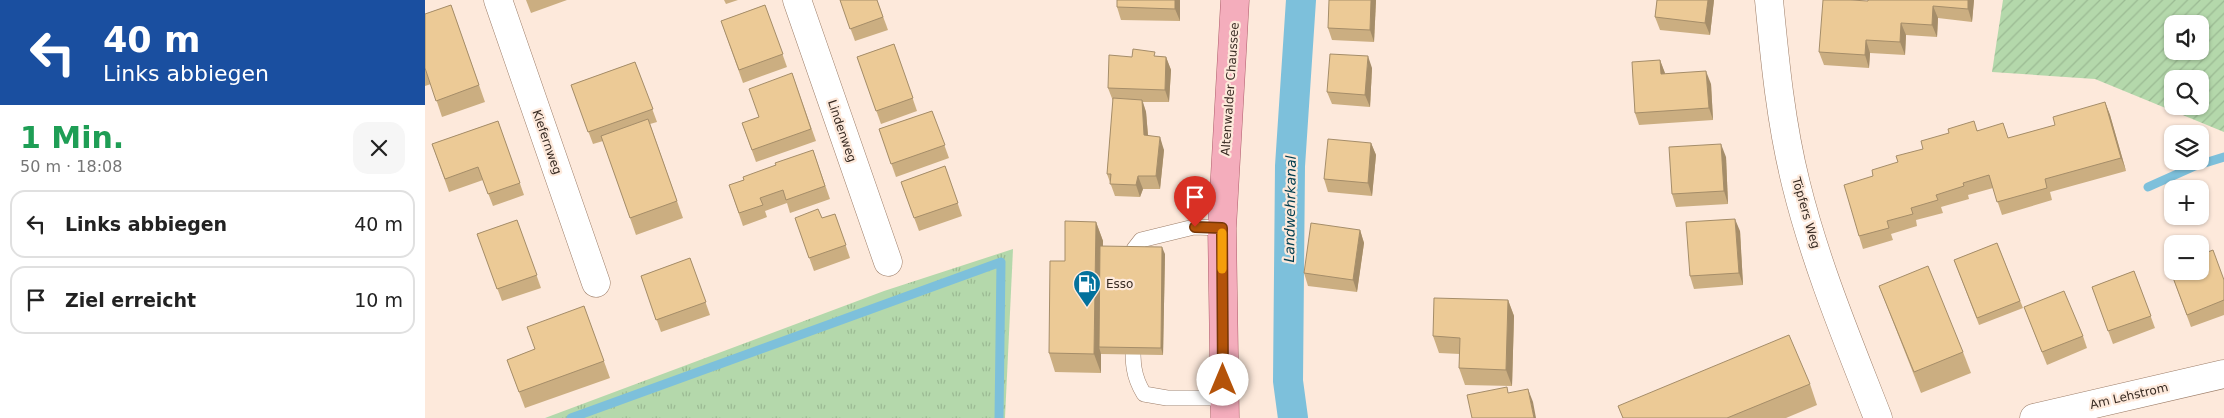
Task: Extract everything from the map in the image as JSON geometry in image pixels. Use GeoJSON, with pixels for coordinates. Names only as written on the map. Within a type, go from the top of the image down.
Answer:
{"type":"FeatureCollection","features":[{"type":"Feature","properties":{"kind":"main road","name":"Altenwalder Chaussee"},"geometry":{"type":"LineString","coordinates":[[1224,408],[1222,228],[1235,0]]}},
{"type":"Feature","properties":{"kind":"street","name":"Kiefernweg"},"geometry":{"type":"LineString","coordinates":[[498,0],[596,283]]}},
{"type":"Feature","properties":{"kind":"street","name":"Lindenweg"},"geometry":{"type":"LineString","coordinates":[[797,0],[888,262]]}},
{"type":"Feature","properties":{"kind":"street","name":"Töpfers Weg"},"geometry":{"type":"LineString","coordinates":[[1769,0],[1776,74],[1796,184],[1826,284],[1878,418]]}},
{"type":"Feature","properties":{"kind":"street","name":"Am Lehstrom"},"geometry":{"type":"LineString","coordinates":[[2034,418],[2224,374]]}},
{"type":"Feature","properties":{"kind":"lane"},"geometry":{"type":"LineString","coordinates":[[1133,277],[1134,249],[1141,240],[1195,227],[1222,228]]}},
{"type":"Feature","properties":{"kind":"lane"},"geometry":{"type":"LineString","coordinates":[[1133,315],[1135,380],[1144,394],[1224,408]]}},
{"type":"Feature","properties":{"kind":"green space"},"geometry":{"type":"Polygon","coordinates":[[[2003,0],[2224,0],[2224,132],[2183,115],[2209,115],[2209,70],[2164,70],[2164,107],[2095,79],[1992,72],[2003,0]]]}},
{"type":"Feature","properties":{"kind":"green space"},"geometry":{"type":"Polygon","coordinates":[[[1013,249],[1005,418],[545,418],[884,291],[1013,249]]]}},
{"type":"Feature","properties":{"kind":"building"},"geometry":{"type":"Polygon","coordinates":[[[840,0],[877,0],[883,17],[850,29],[840,0]]]}},
{"type":"Feature","properties":{"kind":"building"},"geometry":{"type":"Polygon","coordinates":[[[1117,0],[1175,0],[1175,9],[1117,7],[1117,0]]]}},
{"type":"Feature","properties":{"kind":"building"},"geometry":{"type":"Polygon","coordinates":[[[1329,0],[1371,0],[1370,30],[1328,28],[1329,0]]]}},
{"type":"Feature","properties":{"kind":"building"},"geometry":{"type":"Polygon","coordinates":[[[1657,0],[1708,0],[1705,23],[1655,17],[1657,0]]]}},
{"type":"Feature","properties":{"kind":"building"},"geometry":{"type":"Polygon","coordinates":[[[1823,0],[1968,0],[1968,9],[1933,6],[1932,25],[1901,23],[1900,42],[1866,40],[1865,55],[1819,52],[1823,0]]]}},
{"type":"Feature","properties":{"kind":"building"},"geometry":{"type":"Polygon","coordinates":[[[451,5],[479,85],[436,101],[425,68],[425,14],[451,5]]]}},
{"type":"Feature","properties":{"kind":"building"},"geometry":{"type":"Polygon","coordinates":[[[765,5],[783,54],[739,70],[721,21],[765,5]]]}},
{"type":"Feature","properties":{"kind":"building"},"geometry":{"type":"Polygon","coordinates":[[[894,44],[913,98],[876,111],[857,57],[894,44]]]}},
{"type":"Feature","properties":{"kind":"building"},"geometry":{"type":"Polygon","coordinates":[[[1133,49],[1155,52],[1154,56],[1166,57],[1165,90],[1108,88],[1109,55],[1132,57],[1133,49]]]}},
{"type":"Feature","properties":{"kind":"building"},"geometry":{"type":"Polygon","coordinates":[[[1330,54],[1368,56],[1365,95],[1327,92],[1330,54]]]}},
{"type":"Feature","properties":{"kind":"building"},"geometry":{"type":"Polygon","coordinates":[[[1660,60],[1661,74],[1706,71],[1709,108],[1635,113],[1632,62],[1660,60]]]}},
{"type":"Feature","properties":{"kind":"building"},"geometry":{"type":"Polygon","coordinates":[[[635,62],[653,109],[588,132],[571,85],[635,62]]]}},
{"type":"Feature","properties":{"kind":"building"},"geometry":{"type":"Polygon","coordinates":[[[792,73],[811,129],[752,150],[742,123],[759,117],[749,89],[792,73]]]}},
{"type":"Feature","properties":{"kind":"building"},"geometry":{"type":"Polygon","coordinates":[[[1113,98],[1142,100],[1144,135],[1160,137],[1156,176],[1138,176],[1136,185],[1110,184],[1111,174],[1107,174],[1113,98]]]}},
{"type":"Feature","properties":{"kind":"building"},"geometry":{"type":"Polygon","coordinates":[[[2105,102],[2121,158],[2045,179],[2047,188],[1997,202],[1989,175],[1963,183],[1964,186],[1936,195],[1938,200],[1911,208],[1913,214],[1887,221],[1889,228],[1859,236],[1844,185],[1873,176],[1872,170],[1898,162],[1896,156],[1923,149],[1921,141],[1949,133],[1948,129],[1974,121],[1977,131],[2003,123],[2008,138],[2055,125],[2053,117],[2105,102]]]}},
{"type":"Feature","properties":{"kind":"building"},"geometry":{"type":"Polygon","coordinates":[[[932,111],[945,145],[891,164],[879,129],[932,111]]]}},
{"type":"Feature","properties":{"kind":"building"},"geometry":{"type":"Polygon","coordinates":[[[648,119],[677,201],[630,218],[601,136],[648,119]]]}},
{"type":"Feature","properties":{"kind":"building"},"geometry":{"type":"Polygon","coordinates":[[[498,121],[520,183],[488,194],[478,167],[445,179],[432,144],[498,121]]]}},
{"type":"Feature","properties":{"kind":"building"},"geometry":{"type":"Polygon","coordinates":[[[1328,139],[1371,143],[1368,183],[1324,179],[1328,139]]]}},
{"type":"Feature","properties":{"kind":"building"},"geometry":{"type":"Polygon","coordinates":[[[1721,144],[1724,191],[1672,194],[1669,147],[1721,144]]]}},
{"type":"Feature","properties":{"kind":"building"},"geometry":{"type":"Polygon","coordinates":[[[813,150],[825,186],[786,200],[783,190],[760,198],[763,205],[739,213],[729,185],[744,180],[743,177],[776,165],[775,163],[813,150]]]}},
{"type":"Feature","properties":{"kind":"building"},"geometry":{"type":"Polygon","coordinates":[[[945,166],[958,203],[914,218],[901,182],[945,166]]]}},
{"type":"Feature","properties":{"kind":"building"},"geometry":{"type":"Polygon","coordinates":[[[818,209],[822,218],[835,214],[846,245],[809,258],[795,218],[818,209]]]}},
{"type":"Feature","properties":{"kind":"building"},"geometry":{"type":"Polygon","coordinates":[[[1735,219],[1739,273],[1690,276],[1686,222],[1735,219]]]}},
{"type":"Feature","properties":{"kind":"building"},"geometry":{"type":"Polygon","coordinates":[[[517,220],[537,275],[497,289],[477,234],[517,220]]]}},
{"type":"Feature","properties":{"kind":"building"},"geometry":{"type":"Polygon","coordinates":[[[1065,221],[1096,222],[1094,354],[1049,353],[1050,261],[1065,261],[1065,221]]]}},
{"type":"Feature","properties":{"kind":"building"},"geometry":{"type":"Polygon","coordinates":[[[1311,223],[1360,230],[1353,280],[1304,273],[1311,223]]]}},
{"type":"Feature","properties":{"kind":"building"},"geometry":{"type":"Polygon","coordinates":[[[1997,243],[2020,301],[1977,318],[1954,260],[1997,243]]]}},
{"type":"Feature","properties":{"kind":"building"},"geometry":{"type":"Polygon","coordinates":[[[1100,246],[1162,247],[1161,348],[1099,347],[1100,246]]]}},
{"type":"Feature","properties":{"kind":"building"},"geometry":{"type":"Polygon","coordinates":[[[2213,250],[2224,280],[2224,300],[2187,315],[2174,280],[2209,280],[2209,252],[2213,250]]]}},
{"type":"Feature","properties":{"kind":"building"},"geometry":{"type":"Polygon","coordinates":[[[690,258],[706,302],[656,320],[641,276],[690,258]]]}},
{"type":"Feature","properties":{"kind":"building"},"geometry":{"type":"Polygon","coordinates":[[[1928,266],[1963,352],[1914,372],[1879,286],[1928,266]]]}},
{"type":"Feature","properties":{"kind":"building"},"geometry":{"type":"Polygon","coordinates":[[[2134,271],[2151,316],[2108,331],[2092,287],[2134,271]]]}},
{"type":"Feature","properties":{"kind":"building"},"geometry":{"type":"Polygon","coordinates":[[[2064,291],[2083,336],[2042,352],[2024,307],[2064,291]]]}},
{"type":"Feature","properties":{"kind":"building"},"geometry":{"type":"Polygon","coordinates":[[[1434,298],[1508,300],[1506,370],[1459,368],[1460,338],[1433,336],[1434,298]]]}},
{"type":"Feature","properties":{"kind":"building"},"geometry":{"type":"Polygon","coordinates":[[[584,306],[604,361],[519,392],[507,360],[535,349],[527,327],[584,306]]]}},
{"type":"Feature","properties":{"kind":"building"},"geometry":{"type":"Polygon","coordinates":[[[1789,335],[1810,384],[1727,418],[1623,418],[1618,406],[1789,335]]]}},
{"type":"Feature","properties":{"kind":"building"},"geometry":{"type":"Polygon","coordinates":[[[1507,387],[1508,393],[1528,389],[1534,418],[1472,418],[1467,395],[1507,387]]]}},
{"type":"Feature","properties":{"kind":"waterway","name":"Landwehrkanal"},"geometry":{"type":"LineString","coordinates":[[1293,418],[1288,381],[1290,166],[1301,0]]}},
{"type":"Feature","properties":{"kind":"waterway"},"geometry":{"type":"LineString","coordinates":[[2148,187],[2195,166],[2224,157]]}},
{"type":"Feature","properties":{"kind":"waterway"},"geometry":{"type":"LineString","coordinates":[[571,418],[1001,262],[999,418]]}},
{"type":"Feature","properties":{"kind":"slow traffic"},"geometry":{"type":"LineString","coordinates":[[1222,233],[1222,269]]}},
{"type":"Feature","properties":{"kind":"place","name":"Esso"},"geometry":{"type":"Point","coordinates":[1087,308]}},
{"type":"Feature","properties":{"kind":"route"},"geometry":{"type":"LineString","coordinates":[[1195,227],[1222,228],[1223,380]]}}]}
